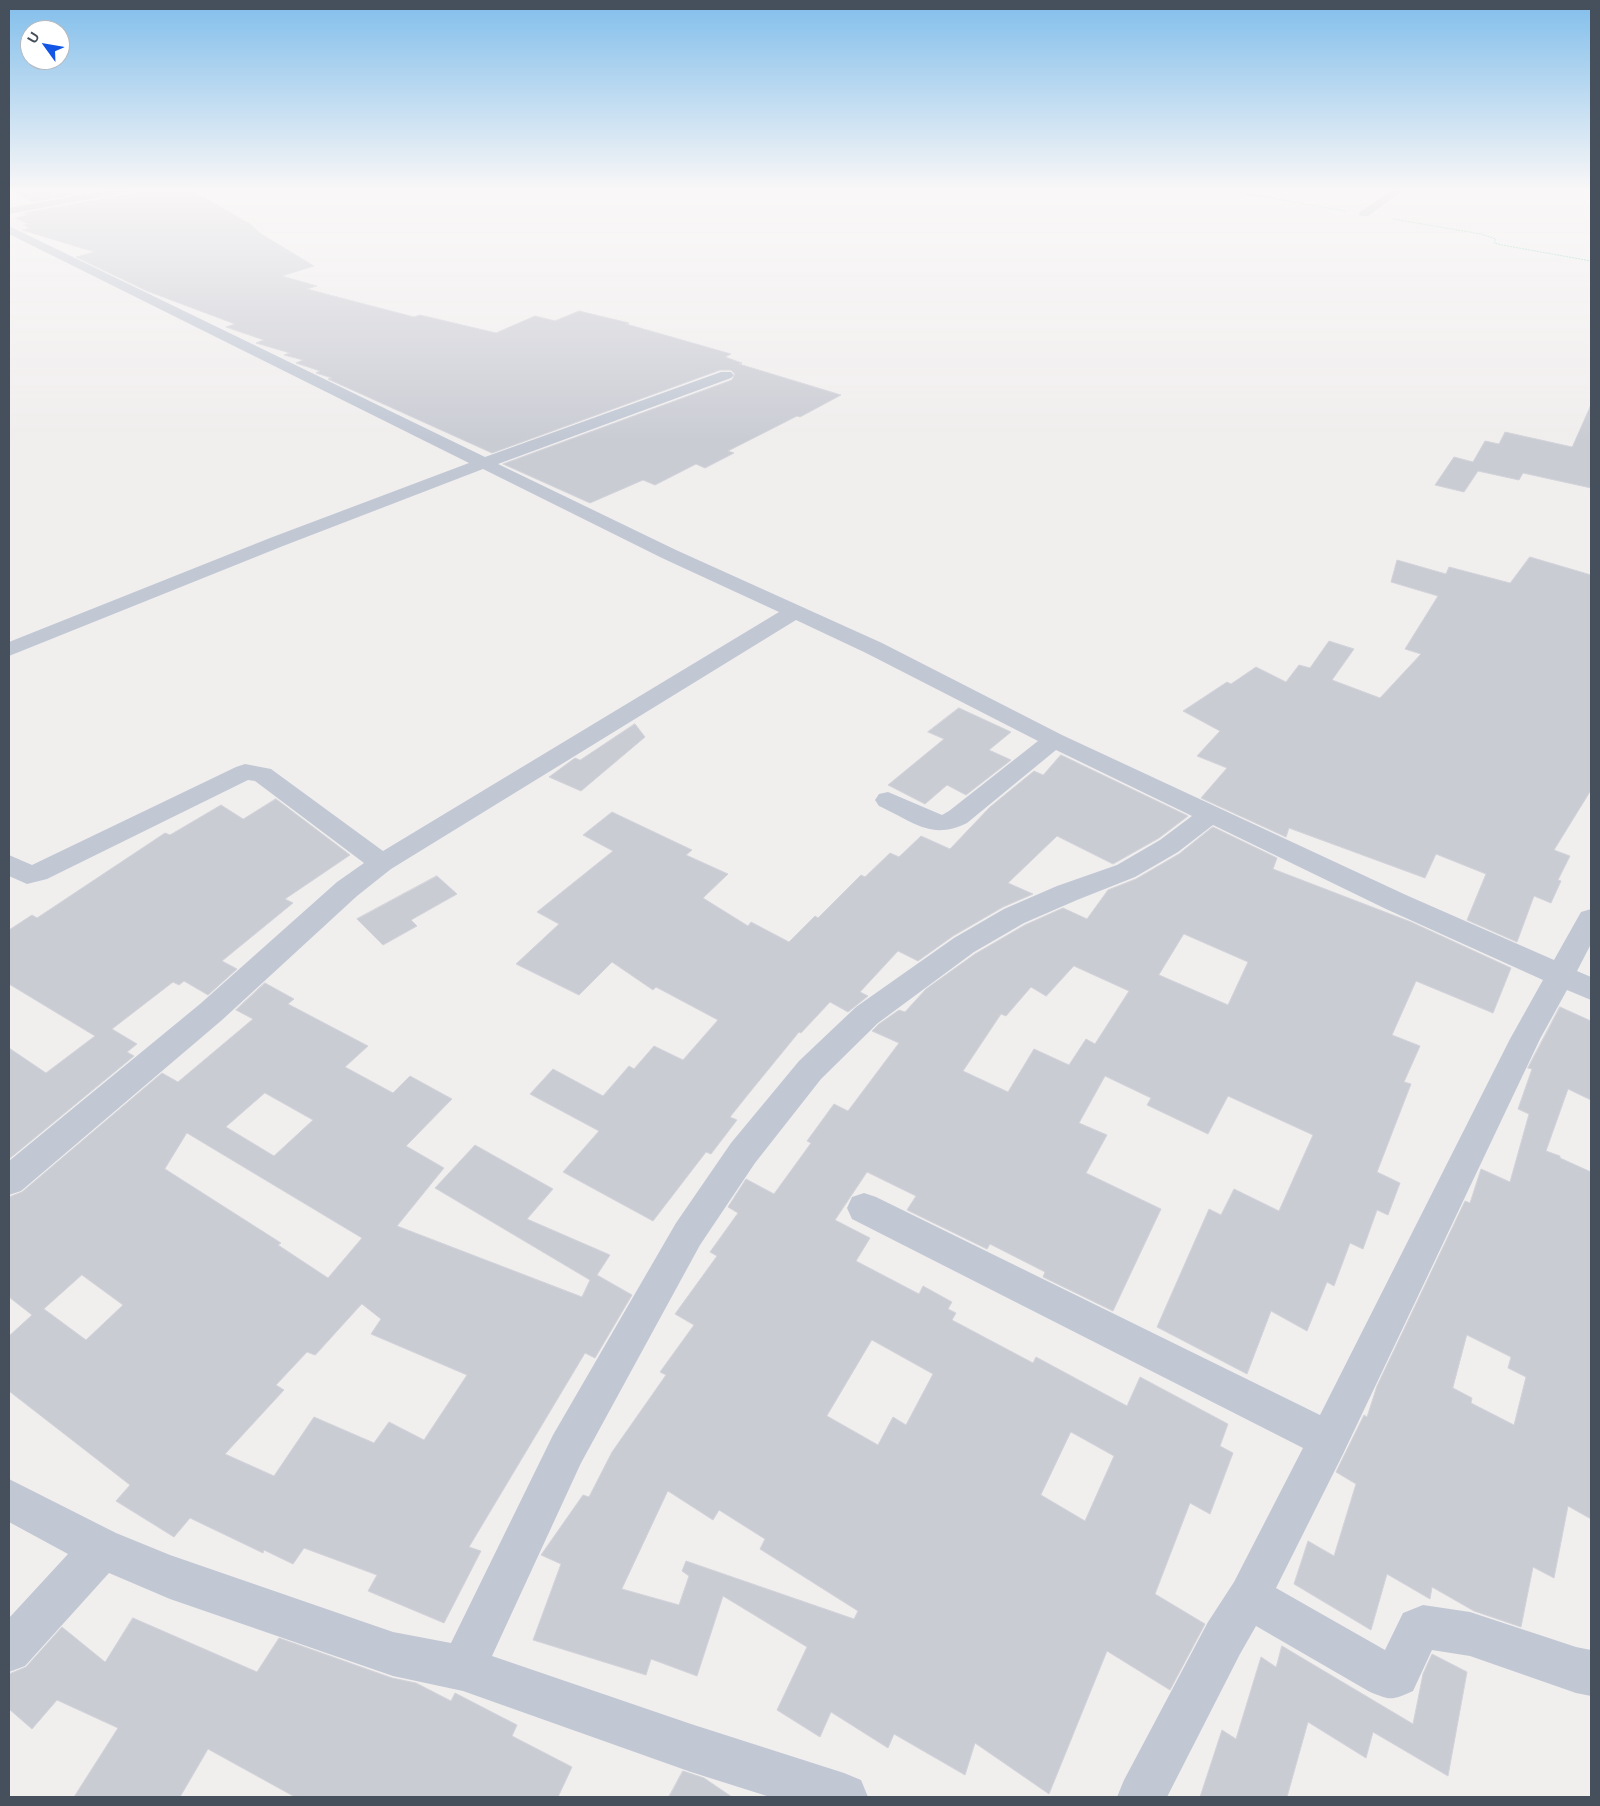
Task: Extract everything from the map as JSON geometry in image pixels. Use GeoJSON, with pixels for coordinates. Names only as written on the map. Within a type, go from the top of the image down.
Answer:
{"type":"FeatureCollection","features":[{"type":"Feature","properties":{"kind":"street"},"geometry":{"type":"LineString","coordinates":[[95,272],[669,554],[874,648],[1054,740],[1396,902],[1576,983]]}},
{"type":"Feature","properties":{"kind":"street"},"geometry":{"type":"LineString","coordinates":[[9,650],[250,551],[481,463],[726,375]]}},
{"type":"Feature","properties":{"kind":"street"},"geometry":{"type":"LineString","coordinates":[[9,1181],[211,1012],[347,889],[382,863],[796,611]]}},
{"type":"Feature","properties":{"kind":"street"},"geometry":{"type":"LineString","coordinates":[[888,800],[936,823],[946,822],[958,816],[1054,740]]}},
{"type":"Feature","properties":{"kind":"street"},"geometry":{"type":"LineString","coordinates":[[9,864],[27,874],[38,873],[245,772],[262,774],[382,863]]}},
{"type":"Feature","properties":{"kind":"street"},"geometry":{"type":"LineString","coordinates":[[463,1668],[567,1449],[688,1234],[742,1153],[810,1070],[866,1015],[964,945],[1014,916],[1067,893],[1126,871],[1169,846],[1211,814]]}},
{"type":"Feature","properties":{"kind":"street"},"geometry":{"type":"LineString","coordinates":[[1141,1797],[1224,1638],[1249,1597],[1329,1440],[1525,1039],[1576,983],[1591,919]]}},
{"type":"Feature","properties":{"kind":"street"},"geometry":{"type":"LineString","coordinates":[[864,1208],[1329,1440]]}},
{"type":"Feature","properties":{"kind":"street"},"geometry":{"type":"LineString","coordinates":[[9,1500],[102,1549],[170,1577],[393,1654],[463,1668],[691,1748],[844,1797]]}},
{"type":"Feature","properties":{"kind":"street"},"geometry":{"type":"LineString","coordinates":[[9,1650],[102,1549]]}},
{"type":"Feature","properties":{"kind":"street"},"geometry":{"type":"LineString","coordinates":[[1249,1597],[1386,1676],[1397,1675],[1418,1630],[1423,1627],[1470,1634],[1576,1670],[1591,1673]]}},
{"type":"Feature","properties":{"kind":"building"},"geometry":{"type":"Polygon","coordinates":[[[108,272],[294,272],[282,276],[317,286],[307,289],[414,317],[420,315],[496,333],[535,316],[555,321],[579,311],[629,323],[626,324],[731,354],[725,357],[742,363],[739,364],[841,395],[800,417],[797,416],[728,451],[734,453],[705,468],[696,464],[655,485],[643,480],[590,503],[503,464],[732,380],[735,374],[731,370],[720,370],[492,453],[328,379],[332,378],[316,373],[320,371],[296,363],[303,360],[284,355],[290,353],[256,343],[264,340],[226,327],[235,324],[147,291],[108,272]]]}},
{"type":"Feature","properties":{"kind":"building"},"geometry":{"type":"Polygon","coordinates":[[[1591,405],[1591,488],[1523,473],[1519,480],[1478,471],[1464,492],[1435,485],[1454,457],[1473,462],[1485,441],[1499,444],[1505,432],[1572,447],[1591,405]]]}},
{"type":"Feature","properties":{"kind":"building"},"geometry":{"type":"Polygon","coordinates":[[[1530,557],[1591,575],[1591,790],[1554,850],[1570,856],[1558,880],[1561,881],[1551,903],[1534,896],[1517,942],[1467,920],[1486,874],[1436,854],[1425,878],[1289,828],[1286,837],[1201,798],[1227,768],[1197,756],[1220,731],[1183,711],[1227,682],[1231,684],[1256,667],[1286,682],[1299,665],[1310,668],[1329,641],[1354,649],[1332,680],[1380,698],[1421,654],[1405,649],[1438,596],[1391,582],[1397,560],[1446,574],[1449,567],[1510,583],[1530,557]]]}},
{"type":"Feature","properties":{"kind":"building"},"geometry":{"type":"Polygon","coordinates":[[[959,708],[1011,732],[989,750],[1011,760],[966,795],[947,785],[925,804],[888,785],[944,739],[928,732],[959,708]]]}},
{"type":"Feature","properties":{"kind":"building"},"geometry":{"type":"Polygon","coordinates":[[[635,724],[645,737],[581,791],[549,777],[575,758],[580,760],[635,724]]]}},
{"type":"Feature","properties":{"kind":"building"},"geometry":{"type":"Polygon","coordinates":[[[1061,755],[1188,816],[1159,838],[1113,864],[1057,836],[1008,883],[1033,894],[1003,907],[953,936],[918,961],[898,951],[860,992],[868,996],[848,1012],[830,1002],[801,1033],[799,1032],[750,1092],[730,1117],[737,1120],[711,1154],[706,1152],[653,1221],[563,1172],[599,1131],[530,1094],[553,1069],[603,1096],[629,1066],[634,1069],[654,1046],[683,1060],[718,1020],[656,987],[653,990],[612,962],[579,995],[516,964],[559,924],[537,912],[613,851],[583,835],[612,812],[692,850],[686,855],[728,874],[703,898],[748,926],[751,922],[789,942],[815,916],[818,918],[861,875],[865,877],[890,853],[899,857],[921,836],[950,849],[990,807],[1034,771],[1043,775],[1061,755]]]}},
{"type":"Feature","properties":{"kind":"building"},"geometry":{"type":"Polygon","coordinates":[[[276,799],[350,855],[285,899],[293,903],[222,961],[237,969],[208,995],[184,981],[179,985],[173,982],[112,1029],[137,1044],[127,1052],[134,1056],[9,1159],[9,1048],[46,1073],[95,1036],[9,984],[9,930],[32,915],[37,918],[165,833],[170,835],[221,805],[243,819],[276,799]]]}},
{"type":"Feature","properties":{"kind":"building"},"geometry":{"type":"Polygon","coordinates":[[[1213,827],[1277,858],[1273,869],[1411,922],[1511,968],[1493,1013],[1416,981],[1392,1035],[1420,1046],[1404,1082],[1411,1084],[1377,1172],[1400,1183],[1388,1215],[1377,1210],[1363,1249],[1350,1243],[1334,1286],[1327,1282],[1307,1331],[1271,1311],[1247,1374],[1157,1327],[1209,1209],[1221,1215],[1234,1189],[1279,1211],[1313,1135],[1228,1096],[1208,1134],[1147,1105],[1151,1098],[1105,1076],[1079,1123],[1107,1135],[1086,1173],[1161,1209],[1113,1311],[1043,1277],[1045,1272],[990,1244],[987,1249],[907,1210],[916,1196],[867,1172],[835,1220],[870,1238],[856,1261],[919,1294],[923,1286],[952,1302],[948,1309],[956,1313],[952,1320],[1033,1363],[1036,1357],[1127,1406],[1140,1377],[1228,1424],[1220,1446],[1233,1453],[1210,1514],[1190,1503],[1155,1594],[1205,1624],[1170,1690],[1107,1651],[1049,1794],[975,1743],[965,1775],[894,1734],[888,1748],[831,1712],[820,1737],[777,1710],[807,1647],[723,1596],[697,1676],[651,1659],[646,1675],[533,1640],[561,1564],[541,1555],[583,1495],[589,1497],[612,1452],[666,1375],[660,1372],[694,1325],[675,1314],[717,1256],[710,1252],[738,1213],[728,1207],[746,1179],[774,1194],[811,1143],[807,1141],[834,1104],[848,1111],[899,1043],[872,1031],[879,1024],[899,1010],[905,1012],[926,989],[975,954],[1025,925],[1063,908],[1087,919],[1108,890],[1136,879],[1179,854],[1213,827]],[[1184,934],[1159,975],[1228,1005],[1248,962],[1184,934]],[[1074,966],[1046,996],[1031,987],[1006,1016],[1001,1014],[963,1071],[1008,1092],[1034,1049],[1069,1065],[1086,1039],[1095,1044],[1129,991],[1074,966]],[[872,1340],[827,1416],[878,1445],[893,1417],[906,1425],[933,1374],[872,1340]],[[1071,1432],[1041,1495],[1085,1521],[1114,1456],[1071,1432]],[[668,1491],[622,1589],[679,1605],[689,1576],[682,1571],[686,1561],[854,1619],[858,1611],[760,1549],[765,1539],[719,1510],[713,1520],[668,1491]]]}},
{"type":"Feature","properties":{"kind":"building"},"geometry":{"type":"Polygon","coordinates":[[[437,876],[457,894],[411,920],[417,926],[383,945],[357,919],[437,876]]]}},
{"type":"Feature","properties":{"kind":"building"},"geometry":{"type":"Polygon","coordinates":[[[265,983],[294,999],[288,1004],[368,1046],[345,1067],[393,1093],[410,1076],[452,1099],[406,1146],[444,1168],[397,1226],[582,1297],[590,1280],[435,1188],[475,1145],[553,1189],[527,1219],[610,1255],[597,1275],[632,1295],[595,1358],[585,1353],[469,1547],[481,1551],[444,1623],[368,1591],[377,1575],[304,1548],[293,1564],[264,1550],[263,1553],[190,1518],[174,1537],[116,1501],[130,1485],[9,1391],[9,1336],[32,1315],[9,1297],[9,1197],[22,1192],[162,1073],[178,1082],[253,1019],[236,1010],[265,983]],[[265,1093],[226,1127],[274,1156],[313,1120],[265,1093]],[[187,1133],[165,1169],[281,1243],[278,1245],[328,1278],[362,1238],[187,1133]],[[82,1275],[44,1309],[86,1340],[123,1305],[82,1275]],[[362,1304],[315,1355],[307,1352],[276,1385],[284,1390],[225,1454],[274,1476],[314,1417],[374,1443],[389,1422],[424,1440],[467,1375],[371,1334],[381,1319],[362,1304]]]}},
{"type":"Feature","properties":{"kind":"building"},"geometry":{"type":"Polygon","coordinates":[[[1560,1007],[1591,1021],[1591,1100],[1568,1089],[1546,1151],[1591,1172],[1591,1519],[1568,1506],[1554,1578],[1533,1567],[1521,1627],[1474,1611],[1432,1587],[1430,1599],[1387,1574],[1371,1630],[1294,1584],[1308,1541],[1334,1556],[1356,1484],[1336,1472],[1364,1415],[1367,1417],[1377,1386],[1465,1201],[1470,1203],[1481,1169],[1510,1182],[1529,1114],[1518,1109],[1532,1069],[1528,1068],[1560,1007]],[[1467,1335],[1453,1388],[1472,1398],[1471,1403],[1514,1425],[1526,1377],[1508,1368],[1511,1357],[1467,1335]]]}},
{"type":"Feature","properties":{"kind":"building"},"geometry":{"type":"Polygon","coordinates":[[[133,1618],[257,1672],[279,1638],[392,1678],[416,1683],[451,1701],[455,1693],[517,1725],[512,1736],[572,1767],[558,1797],[295,1797],[208,1749],[180,1797],[74,1797],[118,1728],[57,1700],[32,1729],[9,1709],[9,1674],[26,1667],[62,1627],[105,1662],[133,1618]]]}},
{"type":"Feature","properties":{"kind":"building"},"geometry":{"type":"Polygon","coordinates":[[[1282,1646],[1413,1724],[1423,1674],[1432,1654],[1467,1672],[1448,1776],[1373,1732],[1366,1758],[1308,1722],[1287,1797],[1200,1797],[1222,1730],[1236,1739],[1261,1657],[1276,1667],[1282,1646]]]}},
{"type":"Feature","properties":{"kind":"building"},"geometry":{"type":"Polygon","coordinates":[[[683,1771],[704,1778],[732,1797],[669,1797],[683,1771]]]}}]}
